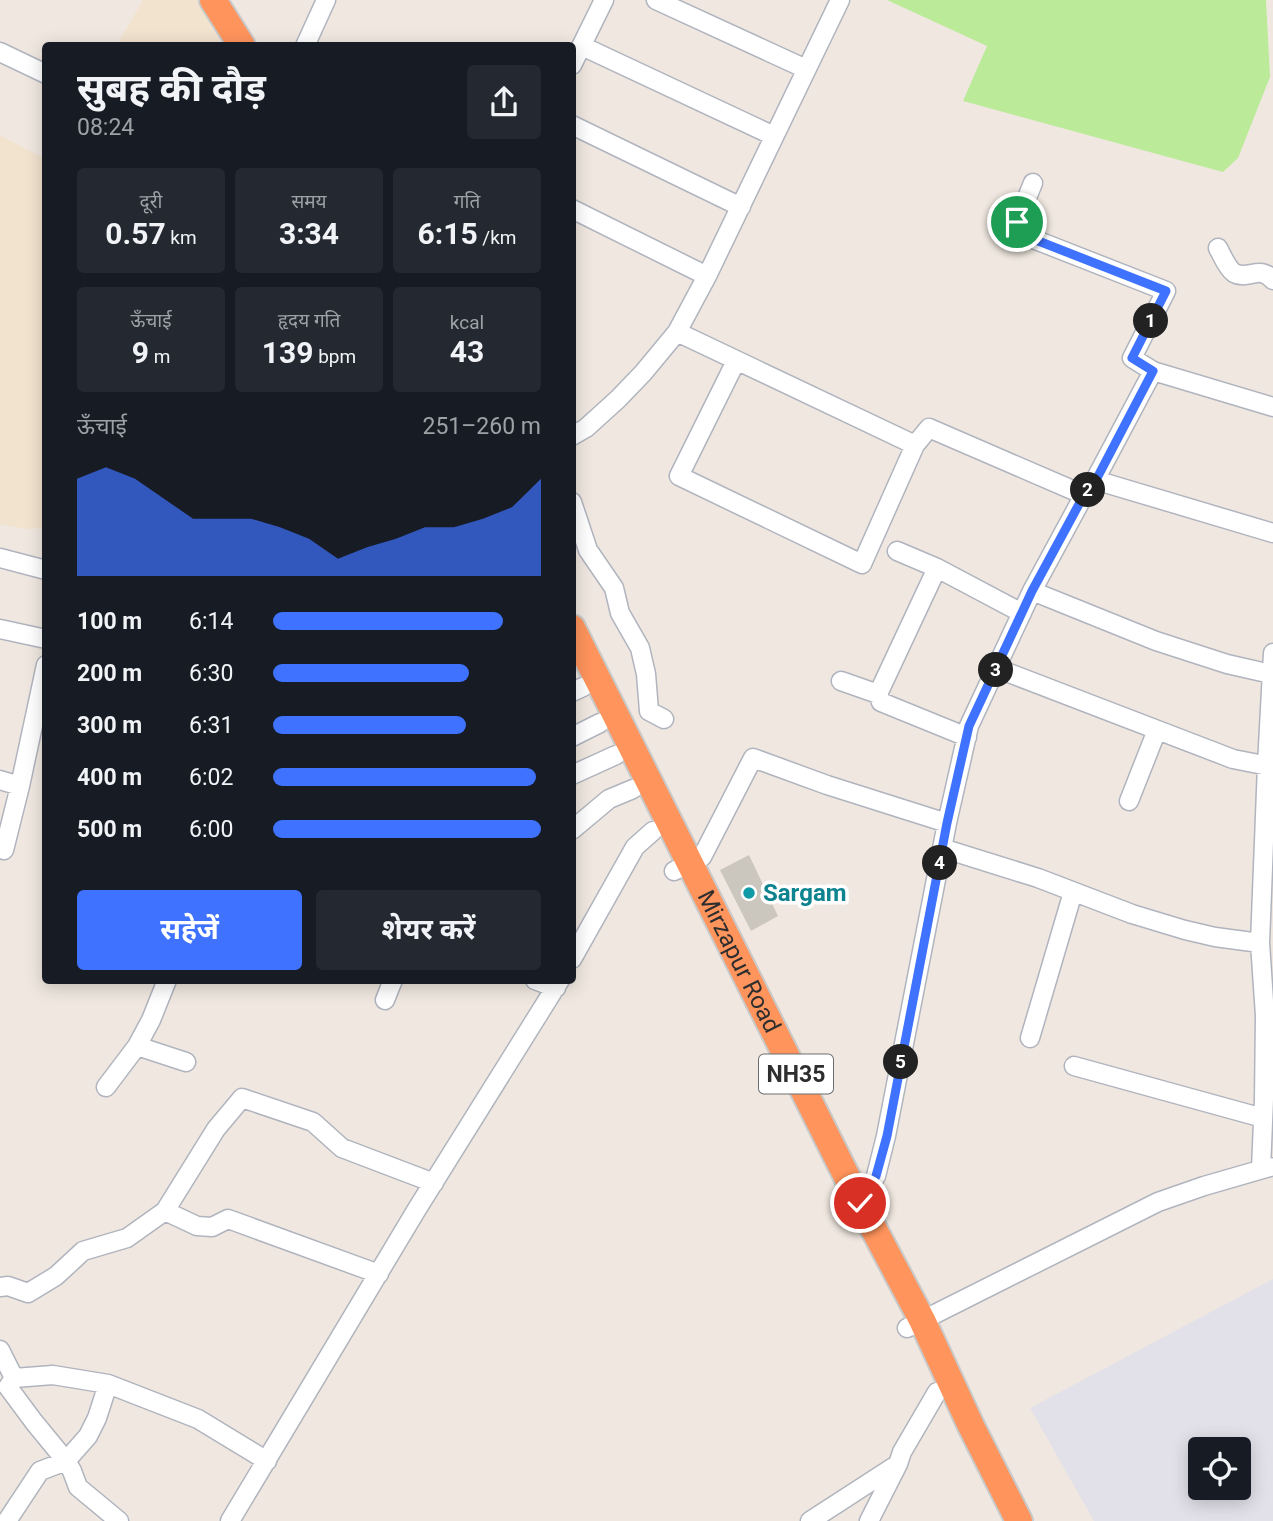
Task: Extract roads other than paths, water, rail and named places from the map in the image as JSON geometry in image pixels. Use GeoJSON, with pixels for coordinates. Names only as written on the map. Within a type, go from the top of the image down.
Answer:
{"type":"FeatureCollection","features":[{"type":"Feature","properties":{"kind":"highway"},"geometry":{"type":"LineString","coordinates":[[213,0],[239,42]]}},
{"type":"Feature","properties":{"kind":"highway"},"geometry":{"type":"LineString","coordinates":[[233,0],[259,42]]}},
{"type":"Feature","properties":{"kind":"highway","name":"Mirzapur Road"},"geometry":{"type":"LineString","coordinates":[[576,637],[682,868],[854,1209],[1019,1521]]}},
{"type":"Feature","properties":{"kind":"highway","name":"Mirzapur Road"},"geometry":{"type":"LineString","coordinates":[[576,682],[600,723],[653,831],[682,868]]}},
{"type":"Feature","properties":{"kind":"highway","name":"Mirzapur Road"},"geometry":{"type":"LineString","coordinates":[[914,1324],[937,1392],[999,1521]]}},
{"type":"Feature","properties":{"kind":"street"},"geometry":{"type":"LineString","coordinates":[[307,42],[326,0]]}},
{"type":"Feature","properties":{"kind":"street"},"geometry":{"type":"LineString","coordinates":[[576,57],[604,0]]}},
{"type":"Feature","properties":{"kind":"street"},"geometry":{"type":"LineString","coordinates":[[656,0],[806,69]]}},
{"type":"Feature","properties":{"kind":"street"},"geometry":{"type":"LineString","coordinates":[[576,434],[618,399],[677,332],[707,276],[840,0]]}},
{"type":"Feature","properties":{"kind":"street"},"geometry":{"type":"LineString","coordinates":[[582,46],[775,136]]}},
{"type":"Feature","properties":{"kind":"street"},"geometry":{"type":"LineString","coordinates":[[0,52],[42,72]]}},
{"type":"Feature","properties":{"kind":"street"},"geometry":{"type":"LineString","coordinates":[[576,127],[741,206]]}},
{"type":"Feature","properties":{"kind":"street"},"geometry":{"type":"LineString","coordinates":[[1033,183],[1017,222],[1023,235],[1166,291],[1132,358],[1153,371],[1273,407]]}},
{"type":"Feature","properties":{"kind":"street"},"geometry":{"type":"LineString","coordinates":[[576,211],[707,276]]}},
{"type":"Feature","properties":{"kind":"street"},"geometry":{"type":"LineString","coordinates":[[1218,248],[1229,268],[1237,274],[1261,272],[1268,274],[1273,280]]}},
{"type":"Feature","properties":{"kind":"street"},"geometry":{"type":"LineString","coordinates":[[677,332],[915,445]]}},
{"type":"Feature","properties":{"kind":"street"},"geometry":{"type":"LineString","coordinates":[[736,360],[679,477],[862,564],[915,445],[929,428],[1084,495]]}},
{"type":"Feature","properties":{"kind":"street"},"geometry":{"type":"LineString","coordinates":[[854,1209],[876,1176],[887,1136],[947,823],[969,726],[1032,591],[1084,495],[1096,480],[1153,371]]}},
{"type":"Feature","properties":{"kind":"street"},"geometry":{"type":"LineString","coordinates":[[1096,480],[1273,533]]}},
{"type":"Feature","properties":{"kind":"street"},"geometry":{"type":"LineString","coordinates":[[576,514],[588,550],[614,588],[620,613],[640,648],[646,674],[649,711],[664,719]]}},
{"type":"Feature","properties":{"kind":"street"},"geometry":{"type":"LineString","coordinates":[[897,551],[937,568],[1022,613]]}},
{"type":"Feature","properties":{"kind":"street"},"geometry":{"type":"LineString","coordinates":[[0,558],[42,569]]}},
{"type":"Feature","properties":{"kind":"street"},"geometry":{"type":"LineString","coordinates":[[877,694],[937,568]]}},
{"type":"Feature","properties":{"kind":"street"},"geometry":{"type":"LineString","coordinates":[[914,1324],[1158,1202],[1267,1168],[1263,1118],[1265,1016],[1260,943],[1268,853],[1272,660],[1227,664],[1156,641],[1032,591]]}},
{"type":"Feature","properties":{"kind":"street"},"geometry":{"type":"LineString","coordinates":[[0,629],[42,638]]}},
{"type":"Feature","properties":{"kind":"street"},"geometry":{"type":"LineString","coordinates":[[996,668],[1233,759],[1270,766]]}},
{"type":"Feature","properties":{"kind":"street"},"geometry":{"type":"LineString","coordinates":[[841,681],[877,694],[881,702],[967,737]]}},
{"type":"Feature","properties":{"kind":"street"},"geometry":{"type":"LineString","coordinates":[[4,850],[42,684]]}},
{"type":"Feature","properties":{"kind":"street"},"geometry":{"type":"LineString","coordinates":[[576,735],[600,723]]}},
{"type":"Feature","properties":{"kind":"street"},"geometry":{"type":"LineString","coordinates":[[1129,801],[1157,730]]}},
{"type":"Feature","properties":{"kind":"street"},"geometry":{"type":"LineString","coordinates":[[576,773],[616,755]]}},
{"type":"Feature","properties":{"kind":"street"},"geometry":{"type":"LineString","coordinates":[[682,868],[702,857],[753,758],[947,823]]}},
{"type":"Feature","properties":{"kind":"street"},"geometry":{"type":"LineString","coordinates":[[0,780],[20,786]]}},
{"type":"Feature","properties":{"kind":"street"},"geometry":{"type":"LineString","coordinates":[[576,827],[609,799],[633,789]]}},
{"type":"Feature","properties":{"kind":"street"},"geometry":{"type":"LineString","coordinates":[[576,952],[635,847],[653,831]]}},
{"type":"Feature","properties":{"kind":"street"},"geometry":{"type":"LineString","coordinates":[[943,848],[1185,930],[1260,943]]}},
{"type":"Feature","properties":{"kind":"street"},"geometry":{"type":"LineString","coordinates":[[1030,1038],[1073,892]]}},
{"type":"Feature","properties":{"kind":"street"},"geometry":{"type":"LineString","coordinates":[[106,1087],[137,1046],[165,984]]}},
{"type":"Feature","properties":{"kind":"street"},"geometry":{"type":"LineString","coordinates":[[385,1000],[391,984]]}},
{"type":"Feature","properties":{"kind":"street"},"geometry":{"type":"LineString","coordinates":[[230,1521],[433,1183],[558,984]]}},
{"type":"Feature","properties":{"kind":"street"},"geometry":{"type":"LineString","coordinates":[[137,1046],[186,1062]]}},
{"type":"Feature","properties":{"kind":"street"},"geometry":{"type":"LineString","coordinates":[[1074,1066],[1263,1118]]}},
{"type":"Feature","properties":{"kind":"street"},"geometry":{"type":"LineString","coordinates":[[0,1287],[8,1286],[28,1293],[56,1276],[83,1251],[127,1238],[166,1211],[216,1129],[242,1098],[313,1122],[342,1147],[433,1183]]}},
{"type":"Feature","properties":{"kind":"street"},"geometry":{"type":"LineString","coordinates":[[166,1211],[197,1226],[212,1227],[228,1219],[379,1274]]}},
{"type":"Feature","properties":{"kind":"street"},"geometry":{"type":"LineString","coordinates":[[0,1350],[7,1387],[66,1461],[78,1487],[119,1521]]}},
{"type":"Feature","properties":{"kind":"street"},"geometry":{"type":"LineString","coordinates":[[7,1387],[53,1375],[108,1384],[198,1419],[267,1461]]}},
{"type":"Feature","properties":{"kind":"street"},"geometry":{"type":"LineString","coordinates":[[7,1521],[40,1471],[66,1461],[88,1436],[108,1384]]}},
{"type":"Feature","properties":{"kind":"street"},"geometry":{"type":"LineString","coordinates":[[869,1521],[902,1452],[937,1392]]}},
{"type":"Feature","properties":{"kind":"street"},"geometry":{"type":"LineString","coordinates":[[810,1521],[898,1464]]}},
{"type":"Feature","properties":{"kind":"place","name":"Sargam"},"geometry":{"type":"Point","coordinates":[749,893]}}]}
